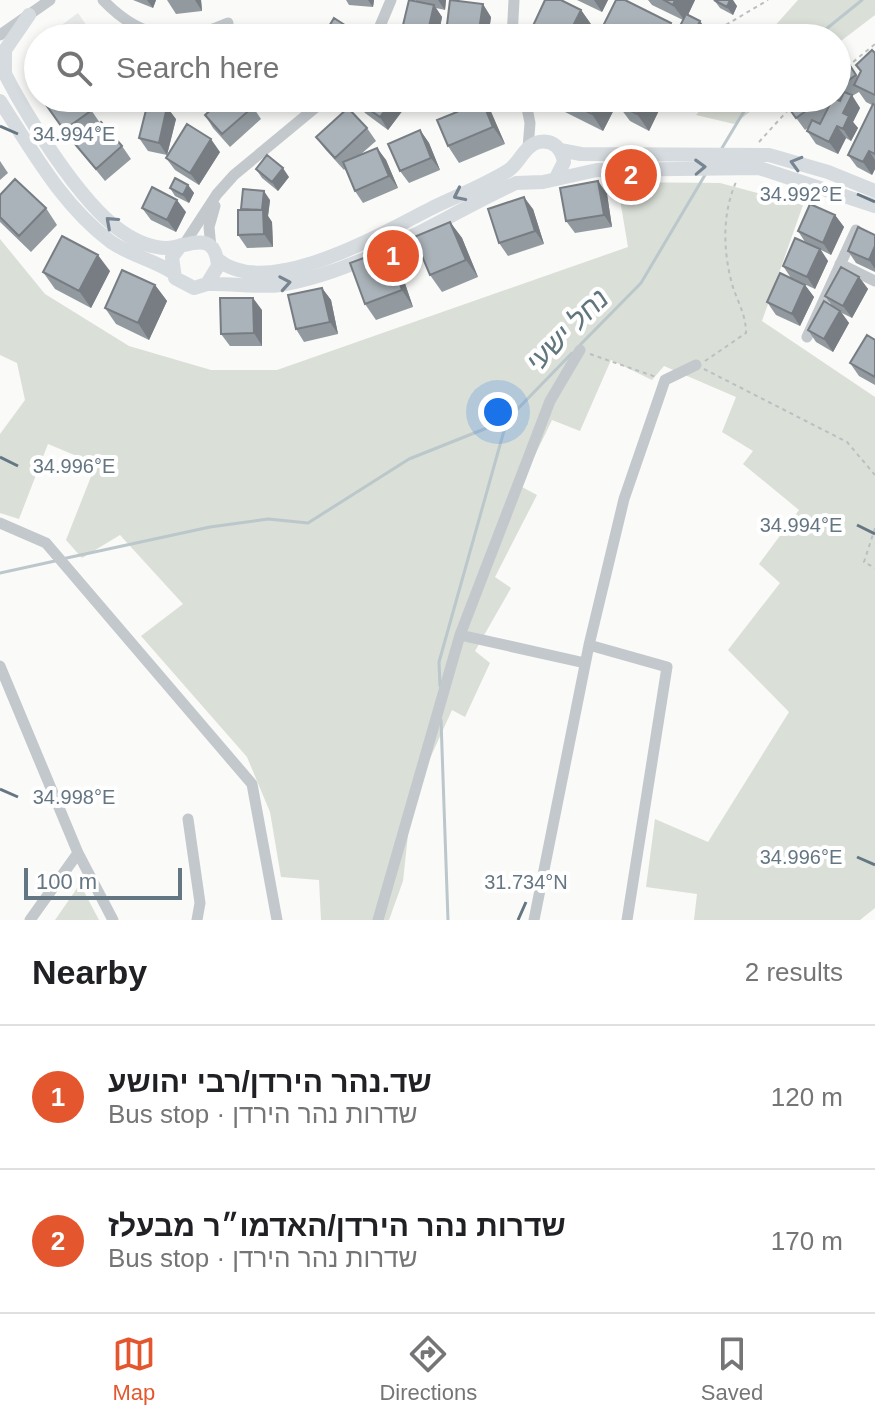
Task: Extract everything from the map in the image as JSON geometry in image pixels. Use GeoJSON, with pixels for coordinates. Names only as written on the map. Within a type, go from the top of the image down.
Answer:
{"type":"FeatureCollection","features":[{"type":"Feature","properties":{"kind":"main road"},"geometry":{"type":"LineString","coordinates":[[24,102],[3,69],[5,50],[29,15]]}},
{"type":"Feature","properties":{"kind":"main road"},"geometry":{"type":"LineString","coordinates":[[0,101],[49,177],[80,215],[126,251],[172,272],[187,287],[207,284],[268,286],[306,279],[350,265],[516,183],[597,170],[759,168],[875,206]]}},
{"type":"Feature","properties":{"kind":"main road"},"geometry":{"type":"LineString","coordinates":[[30,112],[70,175],[109,221],[144,243],[168,248],[199,241],[236,270],[255,272],[321,260],[503,174],[537,142],[581,154],[762,152],[828,172],[875,191]]}},
{"type":"Feature","properties":{"kind":"main road"},"geometry":{"type":"LineString","coordinates":[[554,146],[564,162],[556,178]]}},
{"type":"Feature","properties":{"kind":"main road"},"geometry":{"type":"LineString","coordinates":[[526,151],[526,173],[537,181]]}},
{"type":"Feature","properties":{"kind":"main road"},"geometry":{"type":"LineString","coordinates":[[172,272],[172,257],[183,244]]}},
{"type":"Feature","properties":{"kind":"main road"},"geometry":{"type":"LineString","coordinates":[[207,284],[216,273],[214,253]]}},
{"type":"Feature","properties":{"kind":"street"},"geometry":{"type":"LineString","coordinates":[[0,35],[50,0]]}},
{"type":"Feature","properties":{"kind":"street"},"geometry":{"type":"LineString","coordinates":[[103,0],[116,13],[137,24]]}},
{"type":"Feature","properties":{"kind":"street"},"geometry":{"type":"LineString","coordinates":[[381,24],[391,0]]}},
{"type":"Feature","properties":{"kind":"street"},"geometry":{"type":"LineString","coordinates":[[513,24],[514,0]]}},
{"type":"Feature","properties":{"kind":"street"},"geometry":{"type":"LineString","coordinates":[[183,244],[234,175],[310,112]]}},
{"type":"Feature","properties":{"kind":"street"},"geometry":{"type":"LineString","coordinates":[[526,151],[530,123],[528,112]]}},
{"type":"Feature","properties":{"kind":"street"},"geometry":{"type":"LineString","coordinates":[[533,112],[554,146]]}},
{"type":"Feature","properties":{"kind":"street"},"geometry":{"type":"LineString","coordinates":[[214,253],[211,215],[234,175]]}},
{"type":"Feature","properties":{"kind":"street"},"geometry":{"type":"LineString","coordinates":[[807,337],[856,230]]}},
{"type":"Feature","properties":{"kind":"street"},"geometry":{"type":"LineString","coordinates":[[840,264],[875,281]]}},
{"type":"Feature","properties":{"kind":"street"},"geometry":{"type":"LineString","coordinates":[[378,920],[460,635],[550,401],[580,350]]}},
{"type":"Feature","properties":{"kind":"street"},"geometry":{"type":"LineString","coordinates":[[534,920],[585,663],[624,499],[665,380],[696,365]]}},
{"type":"Feature","properties":{"kind":"street"},"geometry":{"type":"LineString","coordinates":[[0,523],[46,543],[252,784],[277,920]]}},
{"type":"Feature","properties":{"kind":"street"},"geometry":{"type":"LineString","coordinates":[[460,635],[585,663]]}},
{"type":"Feature","properties":{"kind":"street"},"geometry":{"type":"LineString","coordinates":[[589,645],[667,667],[627,920]]}},
{"type":"Feature","properties":{"kind":"street"},"geometry":{"type":"LineString","coordinates":[[0,666],[78,853],[113,920]]}},
{"type":"Feature","properties":{"kind":"street"},"geometry":{"type":"LineString","coordinates":[[188,819],[200,903],[197,920]]}},
{"type":"Feature","properties":{"kind":"street"},"geometry":{"type":"LineString","coordinates":[[30,920],[78,853]]}},
{"type":"Feature","properties":{"kind":"path"},"geometry":{"type":"LineString","coordinates":[[727,24],[768,0]]}},
{"type":"Feature","properties":{"kind":"path"},"geometry":{"type":"LineString","coordinates":[[851,64],[875,44]]}},
{"type":"Feature","properties":{"kind":"path"},"geometry":{"type":"LineString","coordinates":[[762,152],[776,119],[785,112]]}},
{"type":"Feature","properties":{"kind":"path"},"geometry":{"type":"LineString","coordinates":[[696,365],[723,351],[746,333],[746,320],[729,270],[724,216],[743,172]]}},
{"type":"Feature","properties":{"kind":"path"},"geometry":{"type":"LineString","coordinates":[[580,350],[665,380]]}},
{"type":"Feature","properties":{"kind":"path"},"geometry":{"type":"LineString","coordinates":[[696,365],[847,442],[875,475]]}},
{"type":"Feature","properties":{"kind":"path"},"geometry":{"type":"LineString","coordinates":[[875,528],[864,562],[875,568]]}},
{"type":"Feature","properties":{"kind":"shaded area"},"geometry":{"type":"Polygon","coordinates":[[[798,0],[875,0],[875,15],[851,33],[851,24],[777,24],[798,0]]]}},
{"type":"Feature","properties":{"kind":"shaded area"},"geometry":{"type":"Polygon","coordinates":[[[78,13],[85,24],[63,24],[78,13]]]}},
{"type":"Feature","properties":{"kind":"shaded area"},"geometry":{"type":"Polygon","coordinates":[[[699,112],[750,112],[734,124],[696,115],[699,112]]]}},
{"type":"Feature","properties":{"kind":"shaded area"},"geometry":{"type":"Polygon","coordinates":[[[617,182],[720,183],[803,205],[762,321],[875,397],[875,908],[860,920],[694,920],[697,894],[646,887],[655,819],[708,842],[789,712],[728,650],[780,583],[759,564],[799,510],[743,464],[753,451],[722,432],[736,397],[664,366],[652,380],[611,360],[580,431],[552,420],[520,486],[537,495],[495,577],[511,588],[475,651],[490,663],[465,717],[452,710],[412,798],[403,881],[389,920],[321,920],[319,880],[281,877],[270,812],[247,757],[141,636],[183,604],[120,535],[82,558],[66,540],[96,464],[48,444],[19,519],[0,513],[0,434],[25,400],[17,363],[0,355],[0,239],[45,294],[129,346],[211,370],[277,370],[628,247],[617,182]]]}},
{"type":"Feature","properties":{"kind":"shaded area"},"geometry":{"type":"Polygon","coordinates":[[[80,884],[99,920],[55,920],[80,884]]]}},
{"type":"Feature","properties":{"kind":"building"},"geometry":{"type":"Polygon","coordinates":[[[409,0],[434,5],[430,24],[403,24],[409,0]]]}},
{"type":"Feature","properties":{"kind":"building"},"geometry":{"type":"Polygon","coordinates":[[[450,0],[483,4],[480,24],[447,24],[450,0]]]}},
{"type":"Feature","properties":{"kind":"building"},"geometry":{"type":"Polygon","coordinates":[[[545,0],[561,0],[581,10],[574,24],[534,24],[545,0]]]}},
{"type":"Feature","properties":{"kind":"building"},"geometry":{"type":"Polygon","coordinates":[[[616,0],[625,0],[671,23],[671,24],[604,24],[616,0]]]}},
{"type":"Feature","properties":{"kind":"building"},"geometry":{"type":"Polygon","coordinates":[[[714,0],[730,0],[727,7],[714,0]]]}},
{"type":"Feature","properties":{"kind":"building"},"geometry":{"type":"Polygon","coordinates":[[[686,14],[700,21],[698,24],[681,24],[686,14]]]}},
{"type":"Feature","properties":{"kind":"building"},"geometry":{"type":"Polygon","coordinates":[[[872,50],[875,53],[875,95],[854,85],[861,71],[856,65],[872,50]]]}},
{"type":"Feature","properties":{"kind":"building"},"geometry":{"type":"Polygon","coordinates":[[[873,104],[875,154],[869,151],[863,162],[848,155],[873,104]]]}},
{"type":"Feature","properties":{"kind":"building"},"geometry":{"type":"Polygon","coordinates":[[[51,112],[89,112],[64,130],[51,112]]]}},
{"type":"Feature","properties":{"kind":"building"},"geometry":{"type":"Polygon","coordinates":[[[146,112],[166,112],[159,143],[139,138],[146,112]]]}},
{"type":"Feature","properties":{"kind":"building"},"geometry":{"type":"Polygon","coordinates":[[[208,112],[247,112],[222,134],[205,115],[208,112]]]}},
{"type":"Feature","properties":{"kind":"building"},"geometry":{"type":"Polygon","coordinates":[[[344,112],[352,112],[367,128],[335,158],[316,137],[344,112]]]}},
{"type":"Feature","properties":{"kind":"building"},"geometry":{"type":"Polygon","coordinates":[[[457,112],[487,112],[493,127],[448,146],[437,120],[457,112]]]}},
{"type":"Feature","properties":{"kind":"building"},"geometry":{"type":"Polygon","coordinates":[[[826,112],[844,112],[849,116],[843,129],[837,126],[829,142],[807,131],[812,120],[820,124],[826,112]]]}},
{"type":"Feature","properties":{"kind":"building"},"geometry":{"type":"Polygon","coordinates":[[[101,122],[122,146],[96,169],[75,144],[101,122]]]}},
{"type":"Feature","properties":{"kind":"building"},"geometry":{"type":"Polygon","coordinates":[[[187,124],[211,139],[190,173],[166,158],[187,124]]]}},
{"type":"Feature","properties":{"kind":"building"},"geometry":{"type":"Polygon","coordinates":[[[420,130],[431,158],[400,171],[388,144],[420,130]]]}},
{"type":"Feature","properties":{"kind":"building"},"geometry":{"type":"Polygon","coordinates":[[[377,148],[389,176],[355,191],[343,162],[377,148]]]}},
{"type":"Feature","properties":{"kind":"building"},"geometry":{"type":"Polygon","coordinates":[[[267,155],[283,168],[272,182],[256,169],[267,155]]]}},
{"type":"Feature","properties":{"kind":"building"},"geometry":{"type":"Polygon","coordinates":[[[175,178],[188,185],[183,195],[170,188],[175,178]]]}},
{"type":"Feature","properties":{"kind":"building"},"geometry":{"type":"Polygon","coordinates":[[[15,179],[46,208],[19,236],[0,217],[0,195],[15,179]]]}},
{"type":"Feature","properties":{"kind":"building"},"geometry":{"type":"Polygon","coordinates":[[[598,181],[604,215],[566,221],[560,188],[598,181]]]}},
{"type":"Feature","properties":{"kind":"building"},"geometry":{"type":"Polygon","coordinates":[[[152,187],[177,200],[167,220],[142,208],[152,187]]]}},
{"type":"Feature","properties":{"kind":"building"},"geometry":{"type":"Polygon","coordinates":[[[243,189],[264,191],[262,210],[241,209],[243,189]]]}},
{"type":"Feature","properties":{"kind":"building"},"geometry":{"type":"Polygon","coordinates":[[[524,197],[535,231],[499,243],[488,209],[524,197]]]}},
{"type":"Feature","properties":{"kind":"building"},"geometry":{"type":"Polygon","coordinates":[[[810,204],[835,215],[823,243],[798,231],[810,204]]]}},
{"type":"Feature","properties":{"kind":"building"},"geometry":{"type":"Polygon","coordinates":[[[238,210],[263,210],[264,234],[238,235],[238,210]]]}},
{"type":"Feature","properties":{"kind":"building"},"geometry":{"type":"Polygon","coordinates":[[[450,222],[466,260],[430,275],[414,237],[450,222]]]}},
{"type":"Feature","properties":{"kind":"building"},"geometry":{"type":"Polygon","coordinates":[[[858,227],[875,235],[875,246],[869,260],[848,251],[858,227]]]}},
{"type":"Feature","properties":{"kind":"building"},"geometry":{"type":"Polygon","coordinates":[[[62,236],[98,255],[79,291],[43,272],[62,236]]]}},
{"type":"Feature","properties":{"kind":"building"},"geometry":{"type":"Polygon","coordinates":[[[795,238],[820,249],[807,277],[783,266],[795,238]]]}},
{"type":"Feature","properties":{"kind":"building"},"geometry":{"type":"Polygon","coordinates":[[[388,249],[402,290],[365,304],[350,263],[388,249]]]}},
{"type":"Feature","properties":{"kind":"building"},"geometry":{"type":"Polygon","coordinates":[[[841,267],[859,277],[843,306],[825,296],[841,267]]]}},
{"type":"Feature","properties":{"kind":"building"},"geometry":{"type":"Polygon","coordinates":[[[122,270],[155,285],[138,323],[105,308],[122,270]]]}},
{"type":"Feature","properties":{"kind":"building"},"geometry":{"type":"Polygon","coordinates":[[[780,273],[805,285],[792,314],[767,302],[780,273]]]}},
{"type":"Feature","properties":{"kind":"building"},"geometry":{"type":"Polygon","coordinates":[[[322,288],[330,322],[296,329],[288,295],[322,288]]]}},
{"type":"Feature","properties":{"kind":"building"},"geometry":{"type":"Polygon","coordinates":[[[220,298],[253,298],[254,333],[221,334],[220,298]]]}},
{"type":"Feature","properties":{"kind":"building"},"geometry":{"type":"Polygon","coordinates":[[[824,301],[840,311],[824,339],[808,330],[824,301]]]}},
{"type":"Feature","properties":{"kind":"building"},"geometry":{"type":"Polygon","coordinates":[[[867,335],[875,340],[875,377],[850,363],[867,335]]]}},
{"type":"Feature","properties":{"kind":"waterway","name":"נחל ישעי"},"geometry":{"type":"LineString","coordinates":[[832,24],[862,0]]}},
{"type":"Feature","properties":{"kind":"waterway","name":"נחל ישעי"},"geometry":{"type":"LineString","coordinates":[[722,148],[744,112]]}},
{"type":"Feature","properties":{"kind":"waterway","name":"נחל ישעי"},"geometry":{"type":"LineString","coordinates":[[580,345],[641,283],[705,175]]}},
{"type":"Feature","properties":{"kind":"waterway","name":"נחל ישעי"},"geometry":{"type":"LineString","coordinates":[[440,686],[439,662],[507,420],[572,353]]}},
{"type":"Feature","properties":{"kind":"waterway"},"geometry":{"type":"LineString","coordinates":[[62,559],[210,527],[268,519],[308,523],[409,459],[507,420]]}},
{"type":"Feature","properties":{"kind":"waterway"},"geometry":{"type":"LineString","coordinates":[[0,573],[55,561]]}},
{"type":"Feature","properties":{"kind":"waterway","name":"נחל ישעי"},"geometry":{"type":"LineString","coordinates":[[441,720],[448,920]]}},
{"type":"Feature","properties":{"kind":"place","name":"שדרות נהר הירדן/האדמו״ר מבעלז"},"geometry":{"type":"Point","coordinates":[631,175]}},
{"type":"Feature","properties":{"kind":"place","name":"שד.נהר הירדן/רבי יהושע"},"geometry":{"type":"Point","coordinates":[393,256]}}]}
